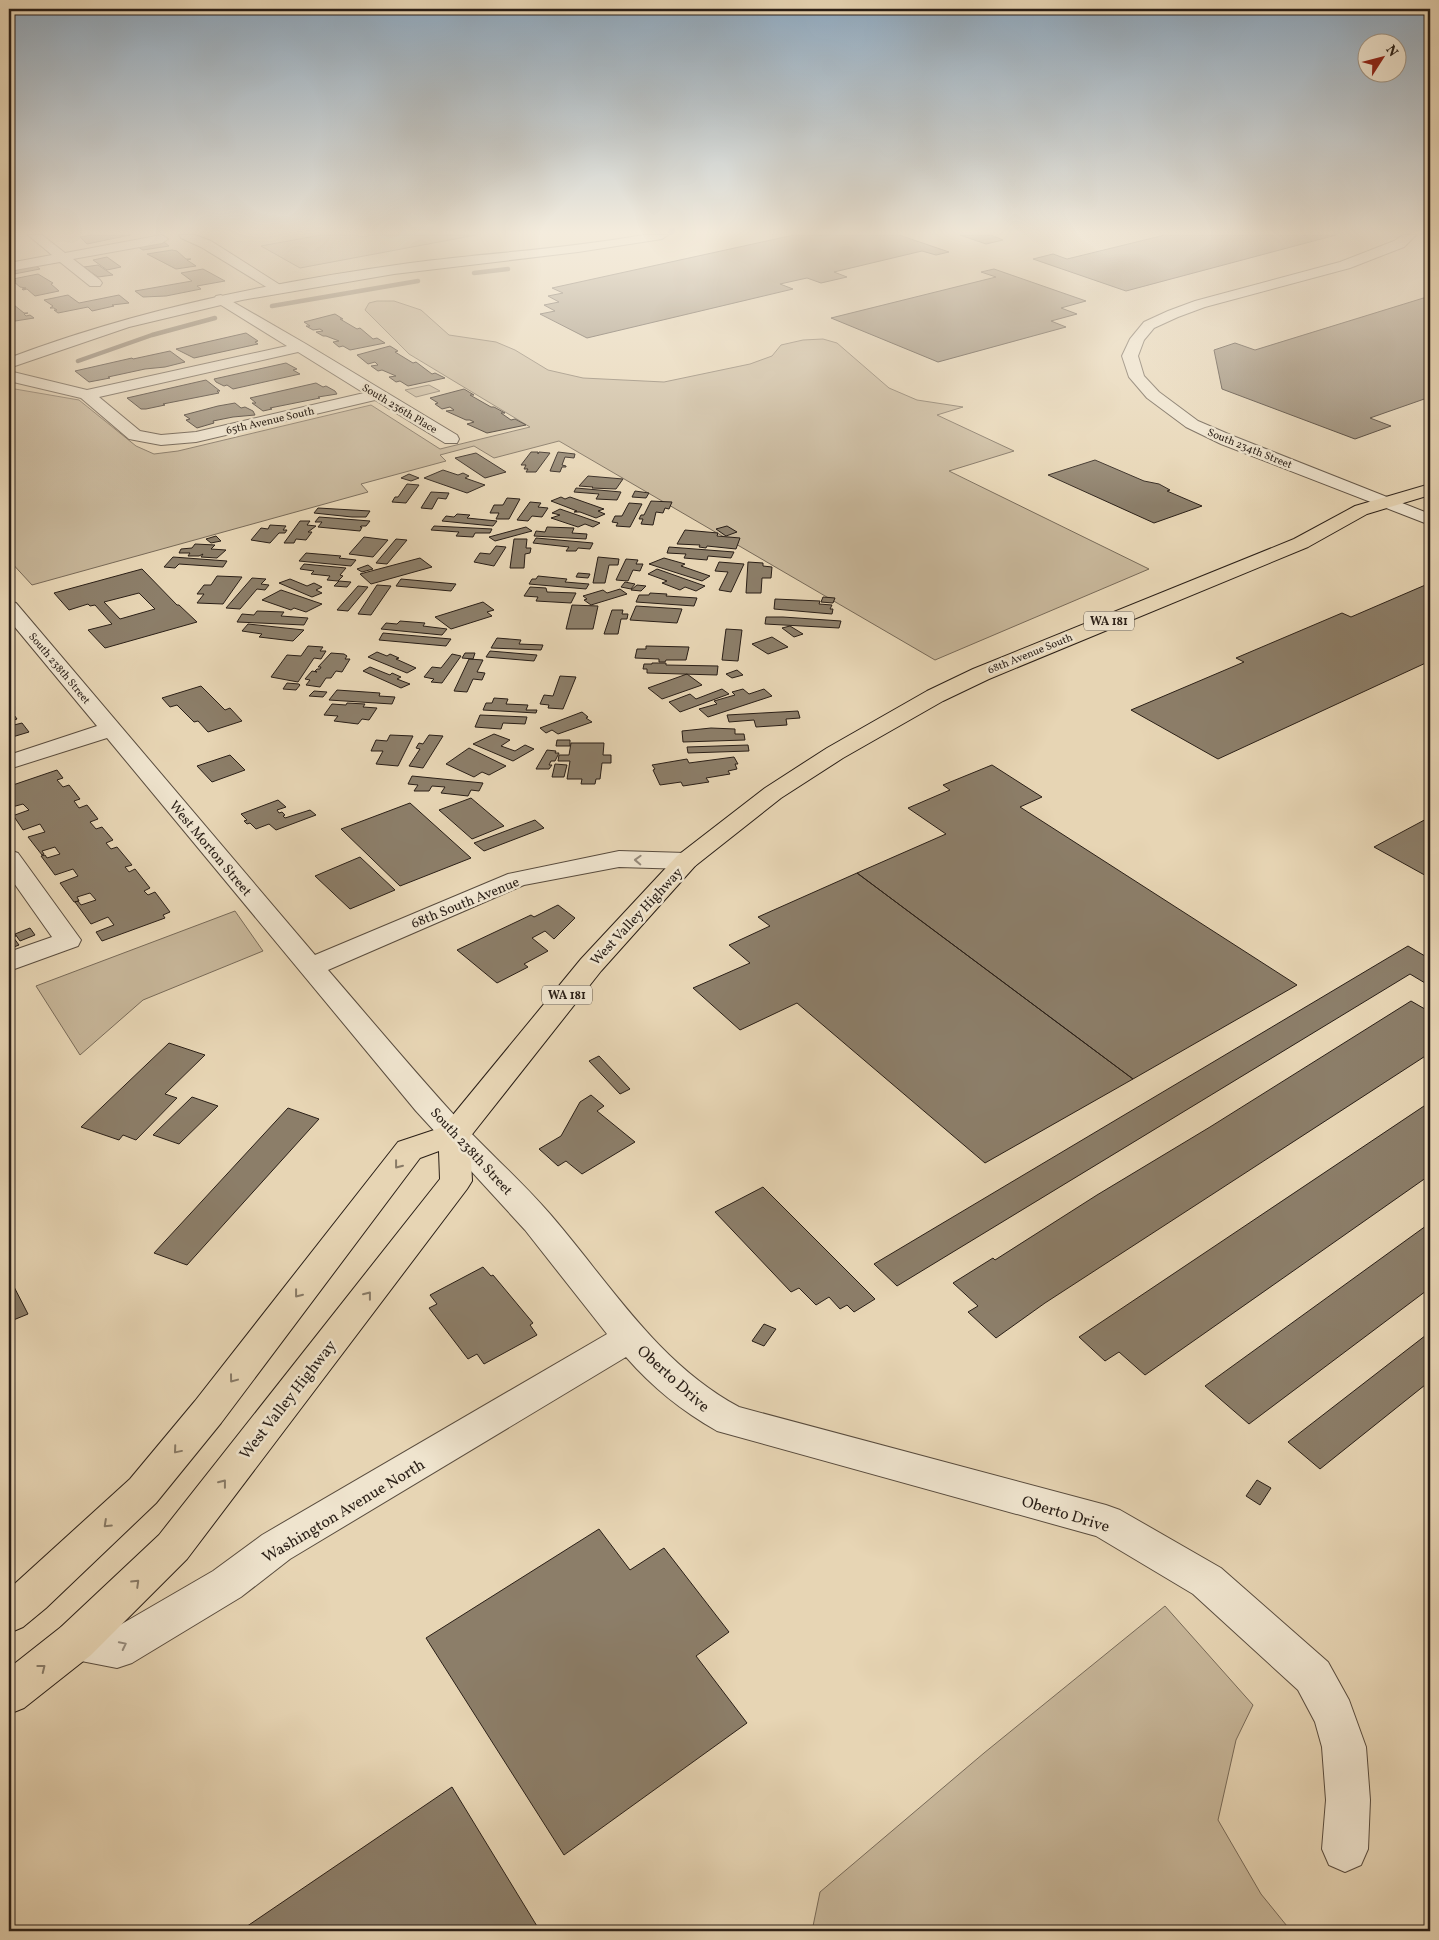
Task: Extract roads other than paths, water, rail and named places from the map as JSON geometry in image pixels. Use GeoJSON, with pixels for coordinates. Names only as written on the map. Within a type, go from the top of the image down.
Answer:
{"type":"FeatureCollection","features":[{"type":"Feature","properties":{"kind":"main road","name":"68th Avenue South"},"geometry":{"type":"LineString","coordinates":[[686,861],[773,794],[835,754],[935,696],[981,674],[1301,543],[1361,510],[1430,489]]}},
{"type":"Feature","properties":{"kind":"main road","name":"West Valley Highway"},"geometry":{"type":"LineString","coordinates":[[76,1641],[173,1547],[456,1181],[454,1134],[591,965],[686,861]]}},
{"type":"Feature","properties":{"kind":"main road"},"geometry":{"type":"LineString","coordinates":[[20,1604],[143,1491],[208,1412],[409,1150],[454,1134]]}},
{"type":"Feature","properties":{"kind":"main road"},"geometry":{"type":"LineString","coordinates":[[9,1694],[76,1641]]}},
{"type":"Feature","properties":{"kind":"street"},"geometry":{"type":"LineString","coordinates":[[9,364],[116,326]]}},
{"type":"Feature","properties":{"kind":"street","name":"South 236th Place"},"geometry":{"type":"LineString","coordinates":[[265,326],[451,439]]}},
{"type":"Feature","properties":{"kind":"street","name":"South 234th Street"},"geometry":{"type":"LineString","coordinates":[[1149,326],[1137,339],[1130,356],[1137,377],[1153,395],[1182,417],[1227,440],[1430,520]]}},
{"type":"Feature","properties":{"kind":"street"},"geometry":{"type":"LineString","coordinates":[[9,376],[87,395],[301,347]]}},
{"type":"Feature","properties":{"kind":"street","name":"65th Avenue South"},"geometry":{"type":"LineString","coordinates":[[87,395],[135,435],[161,440],[196,437],[378,394]]}},
{"type":"Feature","properties":{"kind":"street","name":"South 238th Street"},"geometry":{"type":"LineString","coordinates":[[9,607],[112,729]]}},
{"type":"Feature","properties":{"kind":"street"},"geometry":{"type":"LineString","coordinates":[[9,762],[112,729]]}},
{"type":"Feature","properties":{"kind":"street","name":"West Morton Street"},"geometry":{"type":"LineString","coordinates":[[112,729],[311,967]]}},
{"type":"Feature","properties":{"kind":"street"},"geometry":{"type":"LineString","coordinates":[[9,858],[68,940],[9,962]]}},
{"type":"Feature","properties":{"kind":"street","name":"68th South Avenue"},"geometry":{"type":"LineString","coordinates":[[311,967],[517,879],[619,859],[686,861]]}},
{"type":"Feature","properties":{"kind":"street","name":"South 238th Street"},"geometry":{"type":"LineString","coordinates":[[311,967],[454,1134],[538,1222],[629,1338]]}},
{"type":"Feature","properties":{"kind":"street","name":"Washington Avenue North"},"geometry":{"type":"LineString","coordinates":[[76,1641],[117,1649],[227,1584],[276,1548],[629,1338]]}},
{"type":"Feature","properties":{"kind":"street","name":"Oberto Drive"},"geometry":{"type":"LineString","coordinates":[[629,1338],[668,1377],[697,1403],[712,1413],[730,1420],[1106,1522],[1207,1581],[1313,1676],[1334,1715],[1344,1747],[1348,1800],[1345,1849]]}},
{"type":"Feature","properties":{"kind":"waterway"},"geometry":{"type":"LineString","coordinates":[[78,361],[152,335],[187,326]]}}]}
